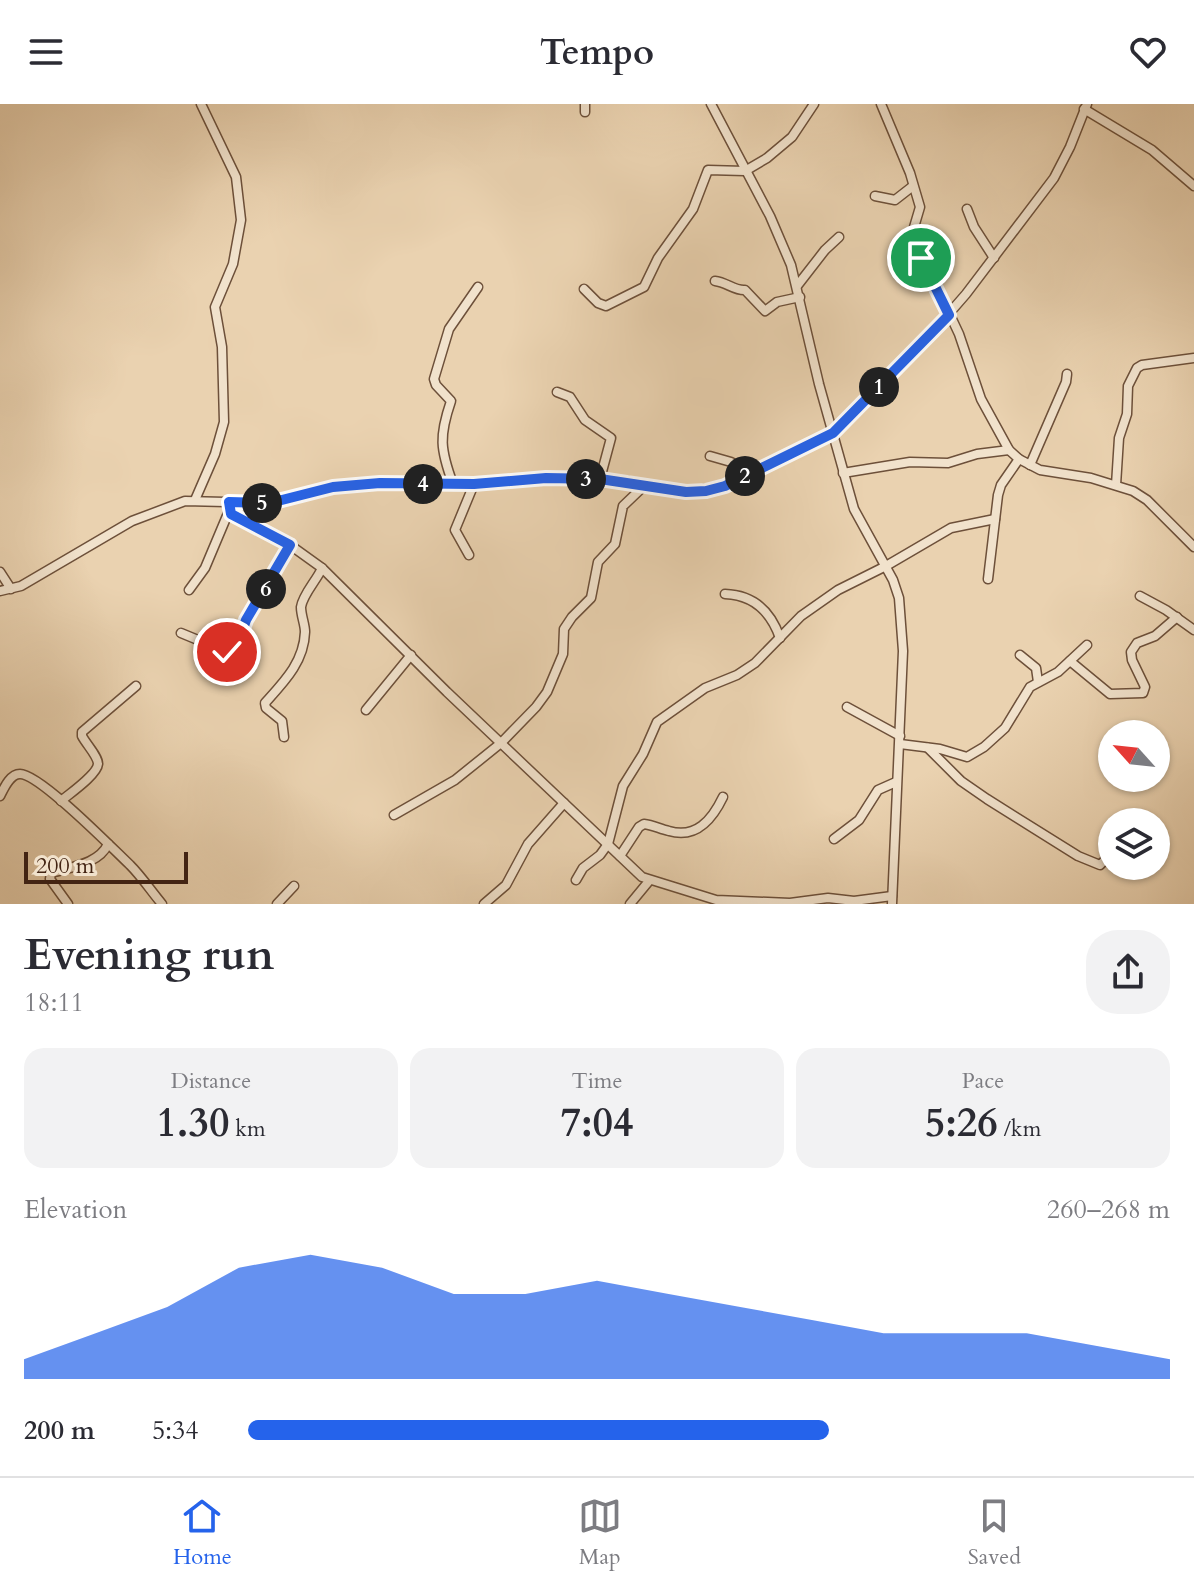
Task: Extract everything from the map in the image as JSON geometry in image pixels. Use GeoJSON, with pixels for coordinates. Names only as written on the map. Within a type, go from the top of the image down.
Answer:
{"type":"FeatureCollection","features":[{"type":"Feature","properties":{"kind":"street"},"geometry":{"type":"LineString","coordinates":[[195,500],[215,454],[224,422],[222,347],[215,307],[233,264],[241,220],[236,177],[201,104]]}},
{"type":"Feature","properties":{"kind":"street"},"geometry":{"type":"LineString","coordinates":[[229,507],[236,518],[290,545],[322,568],[501,743],[649,881],[716,900],[790,903],[828,898],[892,900],[900,740],[902,620],[899,598],[886,566],[854,509],[819,384],[797,286],[770,216],[711,104]]}},
{"type":"Feature","properties":{"kind":"street"},"geometry":{"type":"LineString","coordinates":[[584,289],[598,303],[606,306],[640,291],[663,249],[693,209],[708,170],[745,171],[767,158],[792,137],[814,104]]}},
{"type":"Feature","properties":{"kind":"street"},"geometry":{"type":"LineString","coordinates":[[881,104],[910,173],[920,212],[912,239],[959,334],[981,399],[1009,450],[1040,470],[1116,485],[1147,500],[1194,547]]}},
{"type":"Feature","properties":{"kind":"street"},"geometry":{"type":"LineString","coordinates":[[0,591],[53,569],[132,521],[185,501],[229,507],[270,503],[333,487],[380,483],[474,484],[516,479],[600,479],[686,492],[725,486],[833,433],[949,315],[1054,178],[1086,106],[1152,150],[1194,186]]}},
{"type":"Feature","properties":{"kind":"street"},"geometry":{"type":"LineString","coordinates":[[875,196],[895,200],[913,186]]}},
{"type":"Feature","properties":{"kind":"street"},"geometry":{"type":"LineString","coordinates":[[967,209],[974,227],[994,258]]}},
{"type":"Feature","properties":{"kind":"street"},"geometry":{"type":"LineString","coordinates":[[797,286],[839,237]]}},
{"type":"Feature","properties":{"kind":"street"},"geometry":{"type":"LineString","coordinates":[[715,281],[745,290],[765,311],[777,302],[800,297]]}},
{"type":"Feature","properties":{"kind":"street"},"geometry":{"type":"LineString","coordinates":[[453,484],[442,449],[443,424],[451,401],[434,379],[449,329],[478,287]]}},
{"type":"Feature","properties":{"kind":"street"},"geometry":{"type":"LineString","coordinates":[[1116,485],[1119,438],[1127,414],[1128,386],[1137,368],[1194,358]]}},
{"type":"Feature","properties":{"kind":"street"},"geometry":{"type":"LineString","coordinates":[[1030,465],[1067,374]]}},
{"type":"Feature","properties":{"kind":"street"},"geometry":{"type":"LineString","coordinates":[[557,392],[570,397],[585,420],[611,438],[600,479]]}},
{"type":"Feature","properties":{"kind":"street"},"geometry":{"type":"LineString","coordinates":[[843,473],[910,462],[948,463],[977,454],[1009,450]]}},
{"type":"Feature","properties":{"kind":"street"},"geometry":{"type":"LineString","coordinates":[[710,456],[737,464],[751,473]]}},
{"type":"Feature","properties":{"kind":"street"},"geometry":{"type":"LineString","coordinates":[[988,579],[1001,485],[1019,459]]}},
{"type":"Feature","properties":{"kind":"street"},"geometry":{"type":"LineString","coordinates":[[469,555],[455,526],[474,484]]}},
{"type":"Feature","properties":{"kind":"street"},"geometry":{"type":"LineString","coordinates":[[394,815],[441,789],[501,743],[547,692],[563,654],[564,629],[591,598],[598,562],[619,536],[623,506],[646,484]]}},
{"type":"Feature","properties":{"kind":"street"},"geometry":{"type":"LineString","coordinates":[[189,590],[205,568],[229,507]]}},
{"type":"Feature","properties":{"kind":"street"},"geometry":{"type":"LineString","coordinates":[[576,880],[583,868],[608,844],[623,786],[643,754],[657,722],[705,688],[745,670],[769,652],[801,616],[838,590],[951,528],[995,519]]}},
{"type":"Feature","properties":{"kind":"street"},"geometry":{"type":"LineString","coordinates":[[181,633],[227,652],[235,652],[246,620],[290,545]]}},
{"type":"Feature","properties":{"kind":"street"},"geometry":{"type":"LineString","coordinates":[[284,737],[282,721],[266,708],[265,703],[279,690],[296,665],[305,636],[301,608],[303,600],[322,568]]}},
{"type":"Feature","properties":{"kind":"street"},"geometry":{"type":"LineString","coordinates":[[0,572],[11,589]]}},
{"type":"Feature","properties":{"kind":"street"},"geometry":{"type":"LineString","coordinates":[[725,594],[739,595],[764,608],[780,638]]}},
{"type":"Feature","properties":{"kind":"street"},"geometry":{"type":"LineString","coordinates":[[1140,596],[1194,630]]}},
{"type":"Feature","properties":{"kind":"street"},"geometry":{"type":"LineString","coordinates":[[1070,661],[1110,694],[1143,693],[1145,687],[1131,652],[1137,643],[1155,636],[1177,617]]}},
{"type":"Feature","properties":{"kind":"street"},"geometry":{"type":"LineString","coordinates":[[847,707],[900,740],[967,757],[1005,728],[1025,693],[1087,645]]}},
{"type":"Feature","properties":{"kind":"street"},"geometry":{"type":"LineString","coordinates":[[366,710],[411,655]]}},
{"type":"Feature","properties":{"kind":"street"},"geometry":{"type":"LineString","coordinates":[[1020,655],[1036,668],[1038,682]]}},
{"type":"Feature","properties":{"kind":"street"},"geometry":{"type":"LineString","coordinates":[[61,801],[98,767],[98,761],[82,732],[136,686]]}},
{"type":"Feature","properties":{"kind":"street"},"geometry":{"type":"LineString","coordinates":[[928,748],[961,781],[1078,856],[1098,864]]}},
{"type":"Feature","properties":{"kind":"street"},"geometry":{"type":"LineString","coordinates":[[0,796],[12,777],[21,774],[61,801],[108,844],[162,904]]}},
{"type":"Feature","properties":{"kind":"street"},"geometry":{"type":"LineString","coordinates":[[834,839],[859,820],[878,790],[896,782]]}},
{"type":"Feature","properties":{"kind":"street"},"geometry":{"type":"LineString","coordinates":[[620,856],[644,824],[673,833],[690,833],[711,818],[723,797]]}},
{"type":"Feature","properties":{"kind":"street"},"geometry":{"type":"LineString","coordinates":[[484,904],[506,885],[528,844],[564,803]]}},
{"type":"Feature","properties":{"kind":"street"},"geometry":{"type":"LineString","coordinates":[[68,904],[50,879],[51,873],[94,858],[108,844]]}},
{"type":"Feature","properties":{"kind":"street"},"geometry":{"type":"LineString","coordinates":[[630,904],[649,881]]}},
{"type":"Feature","properties":{"kind":"street"},"geometry":{"type":"LineString","coordinates":[[277,904],[294,886]]}},
{"type":"Feature","properties":{"kind":"route"},"geometry":{"type":"LineString","coordinates":[[227,652],[235,652],[238,647],[246,620],[290,545],[236,518],[229,511],[229,502],[270,503],[333,487],[380,483],[474,484],[546,478],[627,481],[686,492],[725,486],[833,433],[949,315],[921,258]]}}]}
